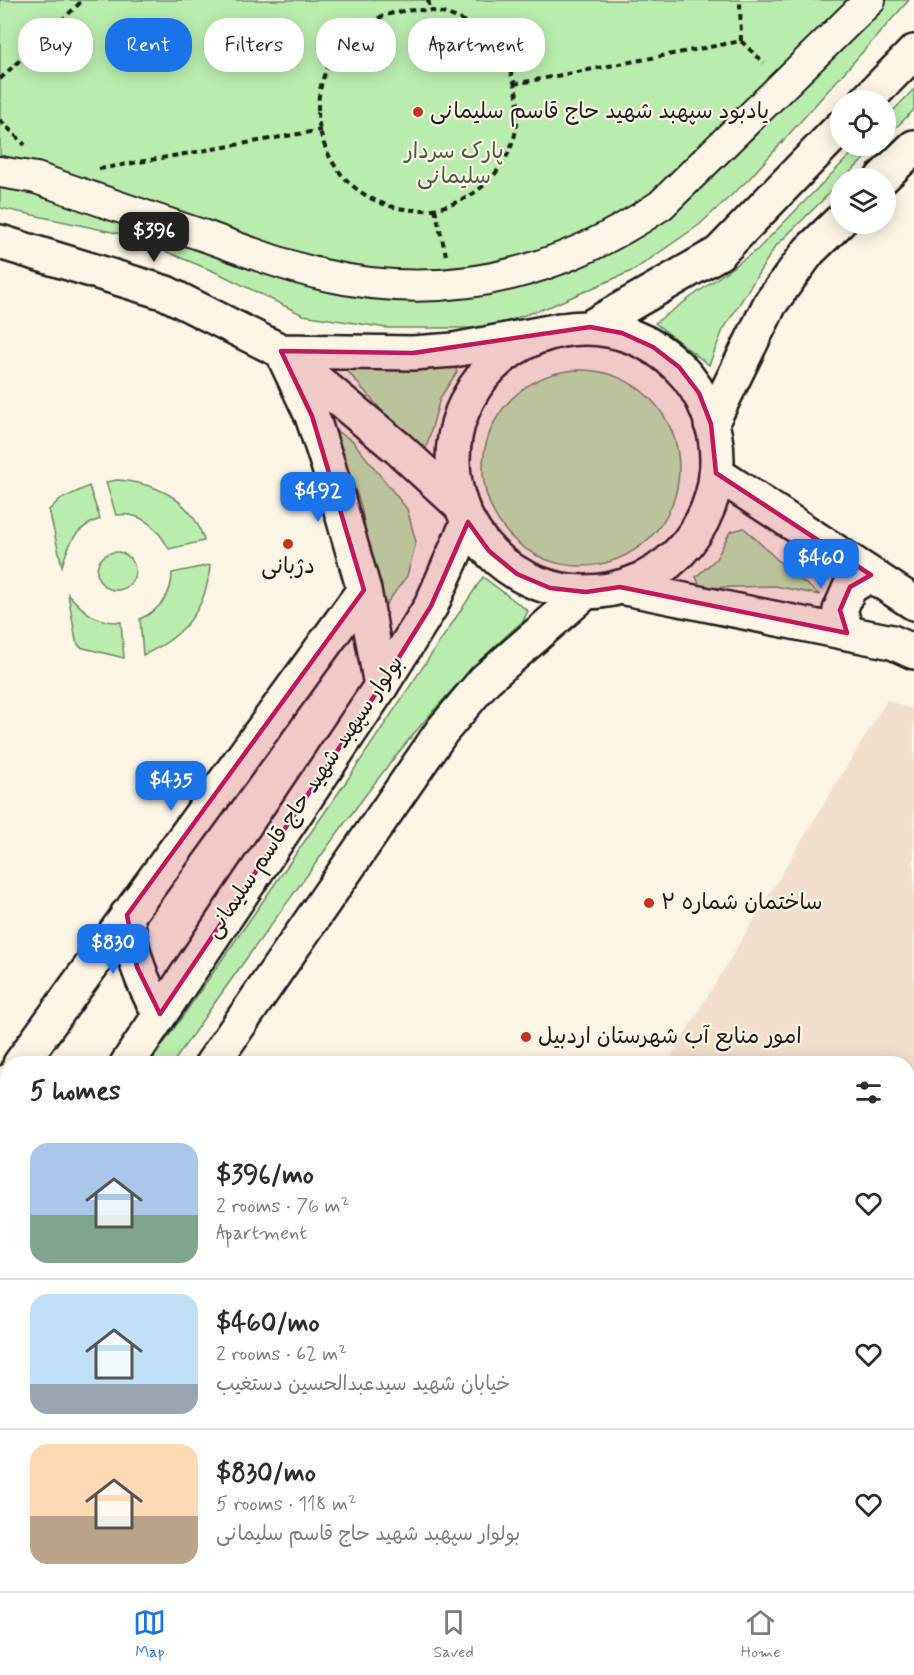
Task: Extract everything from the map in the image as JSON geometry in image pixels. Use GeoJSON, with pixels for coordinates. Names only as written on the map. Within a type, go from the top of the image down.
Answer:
{"type":"FeatureCollection","features":[{"type":"Feature","properties":{"kind":"main road"},"geometry":{"type":"LineString","coordinates":[[877,90],[914,52]]}},
{"type":"Feature","properties":{"kind":"main road"},"geometry":{"type":"LineString","coordinates":[[464,514],[453,468],[456,430],[470,394],[493,364],[524,342],[575,329],[719,253],[830,138]]}},
{"type":"Feature","properties":{"kind":"main road"},"geometry":{"type":"LineString","coordinates":[[892,168],[914,147]]}},
{"type":"Feature","properties":{"kind":"main road"},"geometry":{"type":"LineString","coordinates":[[711,424],[770,304],[809,251],[830,230]]}},
{"type":"Feature","properties":{"kind":"main road"},"geometry":{"type":"LineString","coordinates":[[0,242],[166,293],[281,351],[398,448],[464,514],[489,551],[517,574],[550,588],[586,592],[620,587],[649,576],[675,557],[695,532],[709,504],[716,473],[716,448],[711,424],[699,393],[679,367],[653,346],[622,333],[575,329],[454,350],[423,352],[356,354],[281,351]]}},
{"type":"Feature","properties":{"kind":"main road"},"geometry":{"type":"LineString","coordinates":[[281,351],[312,416],[364,590],[381,686]]}},
{"type":"Feature","properties":{"kind":"main road"},"geometry":{"type":"LineString","coordinates":[[716,473],[914,603]]}},
{"type":"Feature","properties":{"kind":"main road","name":"بولوار سپهبد شهید حاج قاسم سلیمانی"},"geometry":{"type":"LineString","coordinates":[[132,1056],[381,686],[431,606],[464,514]]}},
{"type":"Feature","properties":{"kind":"main road"},"geometry":{"type":"LineString","coordinates":[[847,633],[840,610],[850,587],[871,575]]}},
{"type":"Feature","properties":{"kind":"main road"},"geometry":{"type":"LineString","coordinates":[[620,587],[892,642],[914,652]]}},
{"type":"Feature","properties":{"kind":"main road"},"geometry":{"type":"LineString","coordinates":[[26,1056],[364,590]]}},
{"type":"Feature","properties":{"kind":"main road"},"geometry":{"type":"LineString","coordinates":[[218,1056],[442,730],[485,680],[586,592]]}},
{"type":"Feature","properties":{"kind":"main road"},"geometry":{"type":"LineString","coordinates":[[127,915],[137,967],[146,991],[160,1014]]}},
{"type":"Feature","properties":{"kind":"street"},"geometry":{"type":"LineString","coordinates":[[0,172],[36,178],[323,275],[400,286],[451,285],[518,274],[556,262],[628,227],[661,205],[870,0]]}},
{"type":"Feature","properties":{"kind":"path"},"geometry":{"type":"LineString","coordinates":[[0,79],[83,0]]}},
{"type":"Feature","properties":{"kind":"path"},"geometry":{"type":"LineString","coordinates":[[428,0],[431,12]]}},
{"type":"Feature","properties":{"kind":"path"},"geometry":{"type":"LineString","coordinates":[[740,0],[741,41],[766,65],[759,71]]}},
{"type":"Feature","properties":{"kind":"path"},"geometry":{"type":"LineString","coordinates":[[418,9],[431,12],[451,15],[481,32],[504,58],[514,84],[517,122],[509,153],[491,179],[483,186],[466,198],[435,209],[404,210],[373,200],[347,181],[328,155],[321,130],[319,90],[332,58],[354,32],[384,15],[418,9]]}},
{"type":"Feature","properties":{"kind":"path"},"geometry":{"type":"LineString","coordinates":[[514,84],[741,41]]}},
{"type":"Feature","properties":{"kind":"path"},"geometry":{"type":"LineString","coordinates":[[0,120],[12,136],[30,150]]}},
{"type":"Feature","properties":{"kind":"path"},"geometry":{"type":"LineString","coordinates":[[95,169],[321,130]]}},
{"type":"Feature","properties":{"kind":"path"},"geometry":{"type":"LineString","coordinates":[[435,209],[451,285]]}},
{"type":"Feature","properties":{"kind":"highlighted area"},"geometry":{"type":"Polygon","coordinates":[[[590,327],[622,333],[653,347],[679,367],[699,393],[711,424],[716,473],[871,575],[850,587],[840,610],[847,633],[620,587],[586,592],[550,588],[517,574],[489,551],[468,522],[431,606],[381,686],[160,1014],[137,967],[127,915],[364,590],[312,416],[281,351],[413,353],[590,327]]]}},
{"type":"Feature","properties":{"kind":"shaded area"},"geometry":{"type":"Polygon","coordinates":[[[887,700],[914,710],[914,1056],[671,1056],[887,700]]]}},
{"type":"Feature","properties":{"kind":"green space","name":"پارک سردار سلیمانی"},"geometry":{"type":"Polygon","coordinates":[[[0,0],[909,0],[749,179],[699,225],[634,270],[551,306],[487,328],[387,328],[303,315],[220,274],[126,235],[0,208],[0,0]]]}},
{"type":"Feature","properties":{"kind":"green space"},"geometry":{"type":"Polygon","coordinates":[[[914,89],[914,110],[896,127],[896,108],[914,89]]]}},
{"type":"Feature","properties":{"kind":"green space"},"geometry":{"type":"Polygon","coordinates":[[[849,156],[867,156],[855,168],[837,168],[849,156]]]}},
{"type":"Feature","properties":{"kind":"green space"},"geometry":{"type":"Polygon","coordinates":[[[830,176],[830,193],[775,247],[723,330],[709,365],[655,323],[758,249],[830,176]]]}},
{"type":"Feature","properties":{"kind":"green space"},"geometry":{"type":"Polygon","coordinates":[[[454,364],[457,372],[440,398],[426,449],[414,448],[343,366],[454,364]]]}},
{"type":"Feature","properties":{"kind":"green space"},"geometry":{"type":"Polygon","coordinates":[[[571,370],[591,370],[627,381],[636,386],[657,406],[672,430],[679,458],[679,478],[672,506],[663,523],[643,544],[627,555],[610,562],[591,566],[571,566],[543,559],[526,550],[499,523],[487,497],[483,478],[483,458],[490,430],[499,413],[526,386],[552,374],[571,370]]]}},
{"type":"Feature","properties":{"kind":"green space"},"geometry":{"type":"Polygon","coordinates":[[[334,430],[352,440],[407,509],[416,542],[407,576],[381,611],[361,506],[334,430]]]}},
{"type":"Feature","properties":{"kind":"green space"},"geometry":{"type":"Polygon","coordinates":[[[117,480],[146,485],[171,496],[191,515],[204,541],[169,549],[160,534],[141,518],[125,514],[116,515],[106,482],[117,480]]]}},
{"type":"Feature","properties":{"kind":"green space"},"geometry":{"type":"Polygon","coordinates":[[[89,486],[100,519],[84,527],[74,537],[62,566],[49,510],[59,500],[89,486]]]}},
{"type":"Feature","properties":{"kind":"green space"},"geometry":{"type":"Polygon","coordinates":[[[744,528],[788,570],[820,595],[775,586],[701,588],[696,577],[716,559],[730,532],[744,528]]]}},
{"type":"Feature","properties":{"kind":"green space"},"geometry":{"type":"Polygon","coordinates":[[[116,552],[129,558],[135,571],[129,584],[116,590],[103,584],[97,571],[103,558],[116,552]]]}},
{"type":"Feature","properties":{"kind":"green space"},"geometry":{"type":"Polygon","coordinates":[[[210,565],[204,595],[190,620],[170,640],[143,655],[140,619],[163,601],[170,588],[172,573],[210,565]]]}},
{"type":"Feature","properties":{"kind":"green space"},"geometry":{"type":"Polygon","coordinates":[[[483,577],[528,611],[523,621],[463,678],[435,709],[382,773],[239,968],[178,1056],[155,1056],[348,779],[483,577]]]}},
{"type":"Feature","properties":{"kind":"green space"},"geometry":{"type":"Polygon","coordinates":[[[68,594],[91,615],[104,621],[121,622],[124,658],[80,647],[76,641],[68,594]]]}},
{"type":"Feature","properties":{"kind":"place","name":"یادبود سپهبد شهید حاج قاسم سلیمانی"},"geometry":{"type":"Point","coordinates":[418,112]}},
{"type":"Feature","properties":{"kind":"place","name":"دژبانی"},"geometry":{"type":"Point","coordinates":[288,544]}},
{"type":"Feature","properties":{"kind":"place","name":"ساختمان شماره ۲"},"geometry":{"type":"Point","coordinates":[649,903]}},
{"type":"Feature","properties":{"kind":"place","name":"امور منابع آب شهرستان اردبیل"},"geometry":{"type":"Point","coordinates":[526,1037]}}]}
